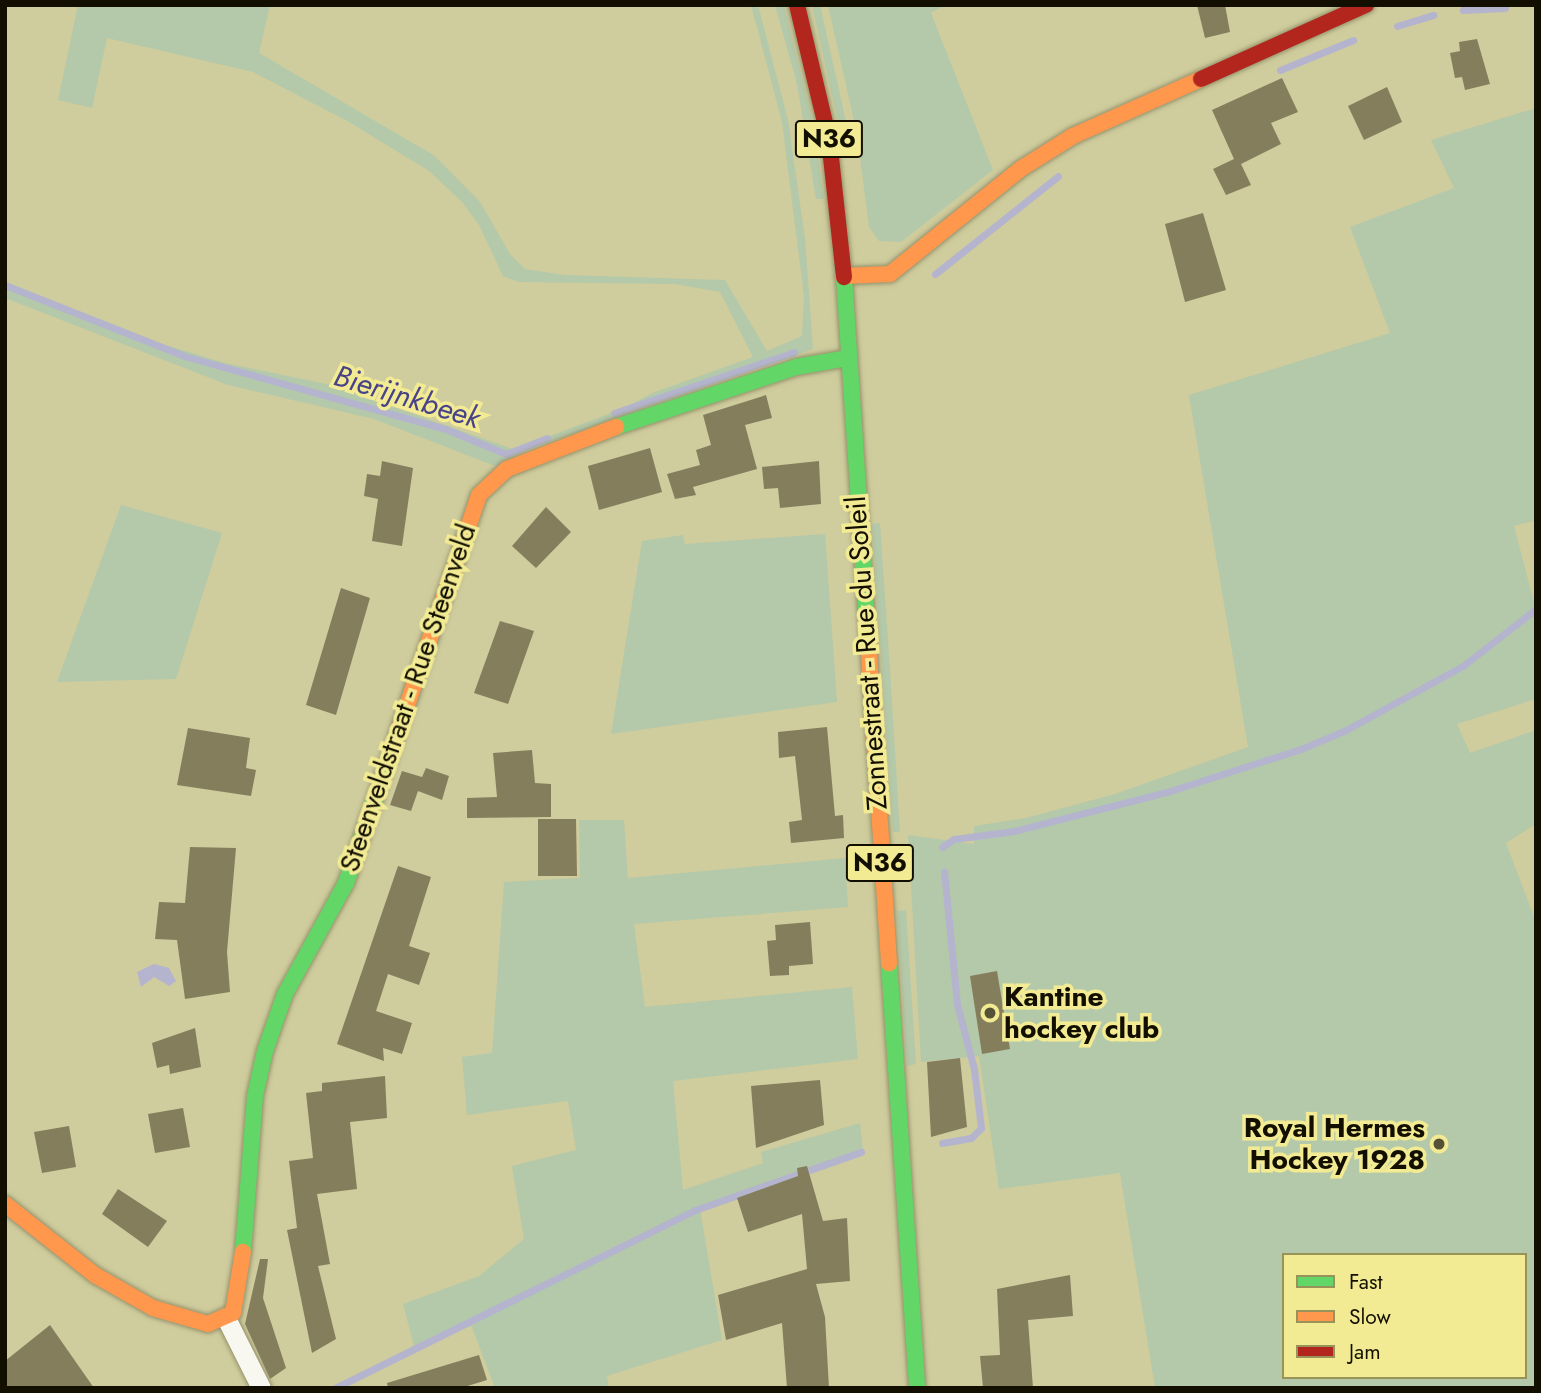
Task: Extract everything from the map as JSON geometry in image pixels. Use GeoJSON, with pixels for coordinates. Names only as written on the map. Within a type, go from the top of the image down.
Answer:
{"type":"FeatureCollection","features":[{"type":"Feature","properties":{"kind":"street","name":"Zonnestraat - Rue du Soleil"},"geometry":{"type":"LineString","coordinates":[[797,5],[834,170],[918,1388]]}},
{"type":"Feature","properties":{"kind":"street"},"geometry":{"type":"LineString","coordinates":[[843,276],[890,274],[1022,168],[1073,136],[1366,5]]}},
{"type":"Feature","properties":{"kind":"street","name":"Steenveldstraat - Rue Steenveld"},"geometry":{"type":"LineString","coordinates":[[226,1318],[236,1306],[242,1272],[255,1096],[265,1051],[285,994],[346,883],[479,495],[507,470],[610,429],[796,367],[848,358]]}},
{"type":"Feature","properties":{"kind":"street"},"geometry":{"type":"LineString","coordinates":[[5,1204],[124,1293],[195,1323],[226,1318],[261,1388]]}},
{"type":"Feature","properties":{"kind":"green space"},"geometry":{"type":"Polygon","coordinates":[[[78,5],[270,5],[259,53],[435,156],[480,202],[510,254],[525,269],[564,275],[725,280],[767,351],[802,336],[804,296],[782,122],[751,5],[758,5],[788,120],[805,238],[813,349],[529,449],[529,444],[622,409],[655,392],[753,357],[720,292],[675,284],[519,282],[503,276],[479,225],[462,202],[429,171],[349,122],[253,72],[107,38],[92,108],[58,100],[78,5]]]}},
{"type":"Feature","properties":{"kind":"green space"},"geometry":{"type":"Polygon","coordinates":[[[775,5],[784,5],[813,123],[824,199],[816,199],[797,84],[775,5]]]}},
{"type":"Feature","properties":{"kind":"green space"},"geometry":{"type":"Polygon","coordinates":[[[812,5],[820,5],[853,153],[845,154],[812,5]]]}},
{"type":"Feature","properties":{"kind":"green space"},"geometry":{"type":"Polygon","coordinates":[[[828,5],[945,5],[931,13],[993,170],[901,242],[879,241],[869,227],[857,134],[828,5]]]}},
{"type":"Feature","properties":{"kind":"green space"},"geometry":{"type":"Polygon","coordinates":[[[1536,108],[1536,520],[1514,526],[1536,610],[1536,699],[1457,724],[1470,753],[1536,730],[1536,824],[1506,843],[1536,922],[1536,1388],[1155,1388],[1120,1173],[999,1189],[979,1056],[921,1062],[908,835],[974,844],[974,826],[1026,818],[1115,794],[1248,747],[1189,395],[1390,333],[1350,227],[1454,188],[1431,140],[1536,108]]]}},
{"type":"Feature","properties":{"kind":"green space"},"geometry":{"type":"Polygon","coordinates":[[[5,282],[159,343],[225,363],[331,385],[521,452],[500,468],[374,419],[228,385],[5,298],[5,282]]]}},
{"type":"Feature","properties":{"kind":"green space"},"geometry":{"type":"Polygon","coordinates":[[[121,505],[222,533],[176,679],[57,682],[121,505]]]}},
{"type":"Feature","properties":{"kind":"green space"},"geometry":{"type":"Polygon","coordinates":[[[880,523],[900,832],[893,832],[872,524],[880,523]]]}},
{"type":"Feature","properties":{"kind":"green space"},"geometry":{"type":"Polygon","coordinates":[[[825,534],[837,702],[611,734],[642,541],[683,535],[685,544],[825,534]]]}},
{"type":"Feature","properties":{"kind":"green space"},"geometry":{"type":"Polygon","coordinates":[[[579,820],[624,820],[628,878],[845,858],[848,907],[634,924],[645,1007],[852,987],[858,1059],[673,1081],[683,1190],[763,1163],[761,1152],[860,1123],[863,1150],[700,1209],[722,1340],[607,1376],[609,1388],[495,1388],[471,1325],[414,1346],[403,1304],[479,1276],[524,1239],[512,1166],[576,1150],[568,1101],[467,1115],[462,1057],[492,1053],[504,882],[580,878],[579,820]]]}},
{"type":"Feature","properties":{"kind":"green space"},"geometry":{"type":"Polygon","coordinates":[[[906,910],[916,1064],[907,1066],[897,911],[906,910]]]}},
{"type":"Feature","properties":{"kind":"water"},"geometry":{"type":"Polygon","coordinates":[[[154,964],[169,968],[176,981],[169,986],[154,977],[141,987],[137,972],[154,964]]]}},
{"type":"Feature","properties":{"kind":"building"},"geometry":{"type":"Polygon","coordinates":[[[1197,5],[1225,5],[1230,32],[1205,38],[1197,5]]]}},
{"type":"Feature","properties":{"kind":"building"},"geometry":{"type":"Polygon","coordinates":[[[1477,39],[1490,84],[1465,90],[1462,77],[1455,78],[1450,53],[1460,51],[1459,42],[1477,39]]]}},
{"type":"Feature","properties":{"kind":"building"},"geometry":{"type":"Polygon","coordinates":[[[1282,78],[1298,112],[1271,123],[1281,144],[1241,164],[1251,185],[1226,195],[1213,169],[1234,159],[1212,110],[1282,78]]]}},
{"type":"Feature","properties":{"kind":"building"},"geometry":{"type":"Polygon","coordinates":[[[1387,87],[1402,122],[1364,140],[1348,106],[1387,87]]]}},
{"type":"Feature","properties":{"kind":"building"},"geometry":{"type":"Polygon","coordinates":[[[1203,213],[1226,290],[1185,302],[1165,224],[1203,213]]]}},
{"type":"Feature","properties":{"kind":"building"},"geometry":{"type":"Polygon","coordinates":[[[766,395],[772,418],[745,425],[757,469],[693,487],[696,495],[675,499],[667,474],[700,465],[696,450],[711,445],[703,415],[766,395]]]}},
{"type":"Feature","properties":{"kind":"building"},"geometry":{"type":"Polygon","coordinates":[[[650,448],[662,492],[599,510],[588,466],[650,448]]]}},
{"type":"Feature","properties":{"kind":"building"},"geometry":{"type":"Polygon","coordinates":[[[382,461],[413,468],[402,546],[372,541],[378,499],[364,496],[367,474],[380,476],[382,461]]]}},
{"type":"Feature","properties":{"kind":"building"},"geometry":{"type":"Polygon","coordinates":[[[819,461],[821,504],[780,508],[778,488],[764,489],[762,467],[819,461]]]}},
{"type":"Feature","properties":{"kind":"building"},"geometry":{"type":"Polygon","coordinates":[[[546,507],[571,532],[536,568],[512,546],[546,507]]]}},
{"type":"Feature","properties":{"kind":"building"},"geometry":{"type":"Polygon","coordinates":[[[341,588],[370,598],[336,715],[306,705],[341,588]]]}},
{"type":"Feature","properties":{"kind":"building"},"geometry":{"type":"Polygon","coordinates":[[[500,621],[534,631],[508,704],[474,693],[500,621]]]}},
{"type":"Feature","properties":{"kind":"building"},"geometry":{"type":"Polygon","coordinates":[[[827,727],[835,816],[843,815],[844,838],[791,843],[789,822],[802,820],[795,756],[779,758],[778,732],[827,727]]]}},
{"type":"Feature","properties":{"kind":"building"},"geometry":{"type":"Polygon","coordinates":[[[188,728],[250,738],[246,768],[256,770],[251,796],[177,785],[188,728]]]}},
{"type":"Feature","properties":{"kind":"building"},"geometry":{"type":"Polygon","coordinates":[[[532,750],[535,783],[551,784],[551,817],[467,818],[467,798],[497,797],[493,753],[532,750]]]}},
{"type":"Feature","properties":{"kind":"building"},"geometry":{"type":"Polygon","coordinates":[[[426,768],[449,776],[442,800],[418,791],[411,811],[390,805],[402,771],[422,777],[426,768]]]}},
{"type":"Feature","properties":{"kind":"building"},"geometry":{"type":"Polygon","coordinates":[[[538,819],[576,819],[577,876],[538,876],[538,819]]]}},
{"type":"Feature","properties":{"kind":"building"},"geometry":{"type":"Polygon","coordinates":[[[190,847],[236,848],[227,952],[230,992],[185,999],[177,940],[155,939],[159,902],[185,903],[190,847]]]}},
{"type":"Feature","properties":{"kind":"building"},"geometry":{"type":"Polygon","coordinates":[[[398,866],[431,877],[409,946],[430,953],[419,985],[388,974],[376,1011],[412,1023],[402,1054],[383,1048],[384,1061],[337,1044],[398,866]]]}},
{"type":"Feature","properties":{"kind":"building"},"geometry":{"type":"Polygon","coordinates":[[[810,922],[813,964],[789,966],[789,975],[770,976],[767,941],[776,940],[775,925],[810,922]]]}},
{"type":"Feature","properties":{"kind":"building","name":"Kantine hockey club"},"geometry":{"type":"Polygon","coordinates":[[[997,971],[1010,1049],[982,1054],[970,976],[997,971]]]}},
{"type":"Feature","properties":{"kind":"building"},"geometry":{"type":"Polygon","coordinates":[[[195,1028],[201,1067],[170,1074],[169,1065],[157,1068],[152,1043],[195,1028]]]}},
{"type":"Feature","properties":{"kind":"building"},"geometry":{"type":"Polygon","coordinates":[[[960,1058],[967,1127],[931,1137],[927,1062],[960,1058]]]}},
{"type":"Feature","properties":{"kind":"building"},"geometry":{"type":"Polygon","coordinates":[[[385,1076],[387,1118],[350,1122],[357,1189],[317,1194],[330,1264],[318,1266],[336,1339],[312,1353],[287,1230],[297,1228],[289,1161],[313,1158],[306,1093],[322,1091],[322,1083],[385,1076]]]}},
{"type":"Feature","properties":{"kind":"building"},"geometry":{"type":"Polygon","coordinates":[[[820,1080],[824,1125],[756,1148],[751,1086],[820,1080]]]}},
{"type":"Feature","properties":{"kind":"building"},"geometry":{"type":"Polygon","coordinates":[[[183,1108],[190,1147],[155,1153],[148,1114],[183,1108]]]}},
{"type":"Feature","properties":{"kind":"building"},"geometry":{"type":"Polygon","coordinates":[[[69,1126],[76,1167],[42,1173],[34,1132],[69,1126]]]}},
{"type":"Feature","properties":{"kind":"building"},"geometry":{"type":"Polygon","coordinates":[[[807,1166],[823,1221],[847,1218],[850,1281],[816,1284],[825,1317],[829,1388],[787,1388],[782,1323],[726,1340],[718,1295],[807,1269],[802,1214],[748,1232],[737,1198],[798,1176],[797,1168],[807,1166]]]}},
{"type":"Feature","properties":{"kind":"building"},"geometry":{"type":"Polygon","coordinates":[[[118,1189],[167,1221],[148,1247],[102,1214],[118,1189]]]}},
{"type":"Feature","properties":{"kind":"building"},"geometry":{"type":"Polygon","coordinates":[[[260,1259],[268,1259],[263,1298],[286,1368],[270,1379],[245,1324],[260,1259]]]}},
{"type":"Feature","properties":{"kind":"building"},"geometry":{"type":"Polygon","coordinates":[[[1070,1275],[1073,1316],[1028,1320],[1033,1388],[983,1388],[980,1356],[1000,1355],[997,1289],[1070,1275]]]}},
{"type":"Feature","properties":{"kind":"building"},"geometry":{"type":"Polygon","coordinates":[[[50,1325],[94,1388],[5,1388],[5,1361],[50,1325]]]}},
{"type":"Feature","properties":{"kind":"building"},"geometry":{"type":"Polygon","coordinates":[[[479,1355],[487,1380],[461,1388],[388,1388],[387,1383],[479,1355]]]}},
{"type":"Feature","properties":{"kind":"waterway","name":"Bierijnkbeek"},"geometry":{"type":"LineString","coordinates":[[1463,10],[1505,8]]}},
{"type":"Feature","properties":{"kind":"waterway","name":"Bierijnkbeek"},"geometry":{"type":"LineString","coordinates":[[1397,26],[1433,15]]}},
{"type":"Feature","properties":{"kind":"waterway","name":"Bierijnkbeek"},"geometry":{"type":"LineString","coordinates":[[1280,70],[1353,40]]}},
{"type":"Feature","properties":{"kind":"waterway","name":"Bierijnkbeek"},"geometry":{"type":"LineString","coordinates":[[935,274],[1058,176]]}},
{"type":"Feature","properties":{"kind":"waterway","name":"Bierijnkbeek"},"geometry":{"type":"LineString","coordinates":[[5,285],[184,356],[446,429],[506,454],[547,438]]}},
{"type":"Feature","properties":{"kind":"waterway","name":"Bierijnkbeek"},"geometry":{"type":"LineString","coordinates":[[614,413],[794,352]]}},
{"type":"Feature","properties":{"kind":"waterway"},"geometry":{"type":"LineString","coordinates":[[942,847],[954,839],[1014,831],[1167,792],[1301,749],[1346,730],[1464,665],[1536,609]]}},
{"type":"Feature","properties":{"kind":"waterway"},"geometry":{"type":"LineString","coordinates":[[942,1143],[971,1138],[981,1128],[974,1069],[957,1004],[944,872]]}},
{"type":"Feature","properties":{"kind":"waterway"},"geometry":{"type":"LineString","coordinates":[[335,1388],[695,1210],[861,1152]]}},
{"type":"Feature","properties":{"kind":"traffic: fast"},"geometry":{"type":"LineString","coordinates":[[844,277],[868,638]]}},
{"type":"Feature","properties":{"kind":"traffic: fast"},"geometry":{"type":"LineString","coordinates":[[616,427],[796,367],[848,358]]}},
{"type":"Feature","properties":{"kind":"traffic: fast"},"geometry":{"type":"LineString","coordinates":[[243,1252],[255,1096],[265,1051],[285,994],[346,883],[388,761]]}},
{"type":"Feature","properties":{"kind":"traffic: fast"},"geometry":{"type":"LineString","coordinates":[[889,963],[917,1388]]}},
{"type":"Feature","properties":{"kind":"traffic: slow"},"geometry":{"type":"LineString","coordinates":[[843,276],[890,274],[1022,168],[1073,136],[1201,79]]}},
{"type":"Feature","properties":{"kind":"traffic: slow"},"geometry":{"type":"LineString","coordinates":[[388,761],[479,495],[507,469],[616,427]]}},
{"type":"Feature","properties":{"kind":"traffic: slow"},"geometry":{"type":"LineString","coordinates":[[868,638],[889,963]]}},
{"type":"Feature","properties":{"kind":"traffic: slow"},"geometry":{"type":"LineString","coordinates":[[5,1204],[95,1275],[153,1308],[208,1324],[233,1313],[243,1252]]}},
{"type":"Feature","properties":{"kind":"traffic: jam"},"geometry":{"type":"LineString","coordinates":[[797,5],[829,139],[844,277]]}},
{"type":"Feature","properties":{"kind":"traffic: jam"},"geometry":{"type":"LineString","coordinates":[[1201,79],[1366,5]]}},
{"type":"Feature","properties":{"kind":"place","name":"Kantine hockey club"},"geometry":{"type":"Point","coordinates":[990,1013]}},
{"type":"Feature","properties":{"kind":"place","name":"Royal Hermes Hockey 1928"},"geometry":{"type":"Point","coordinates":[1439,1144]}}]}
